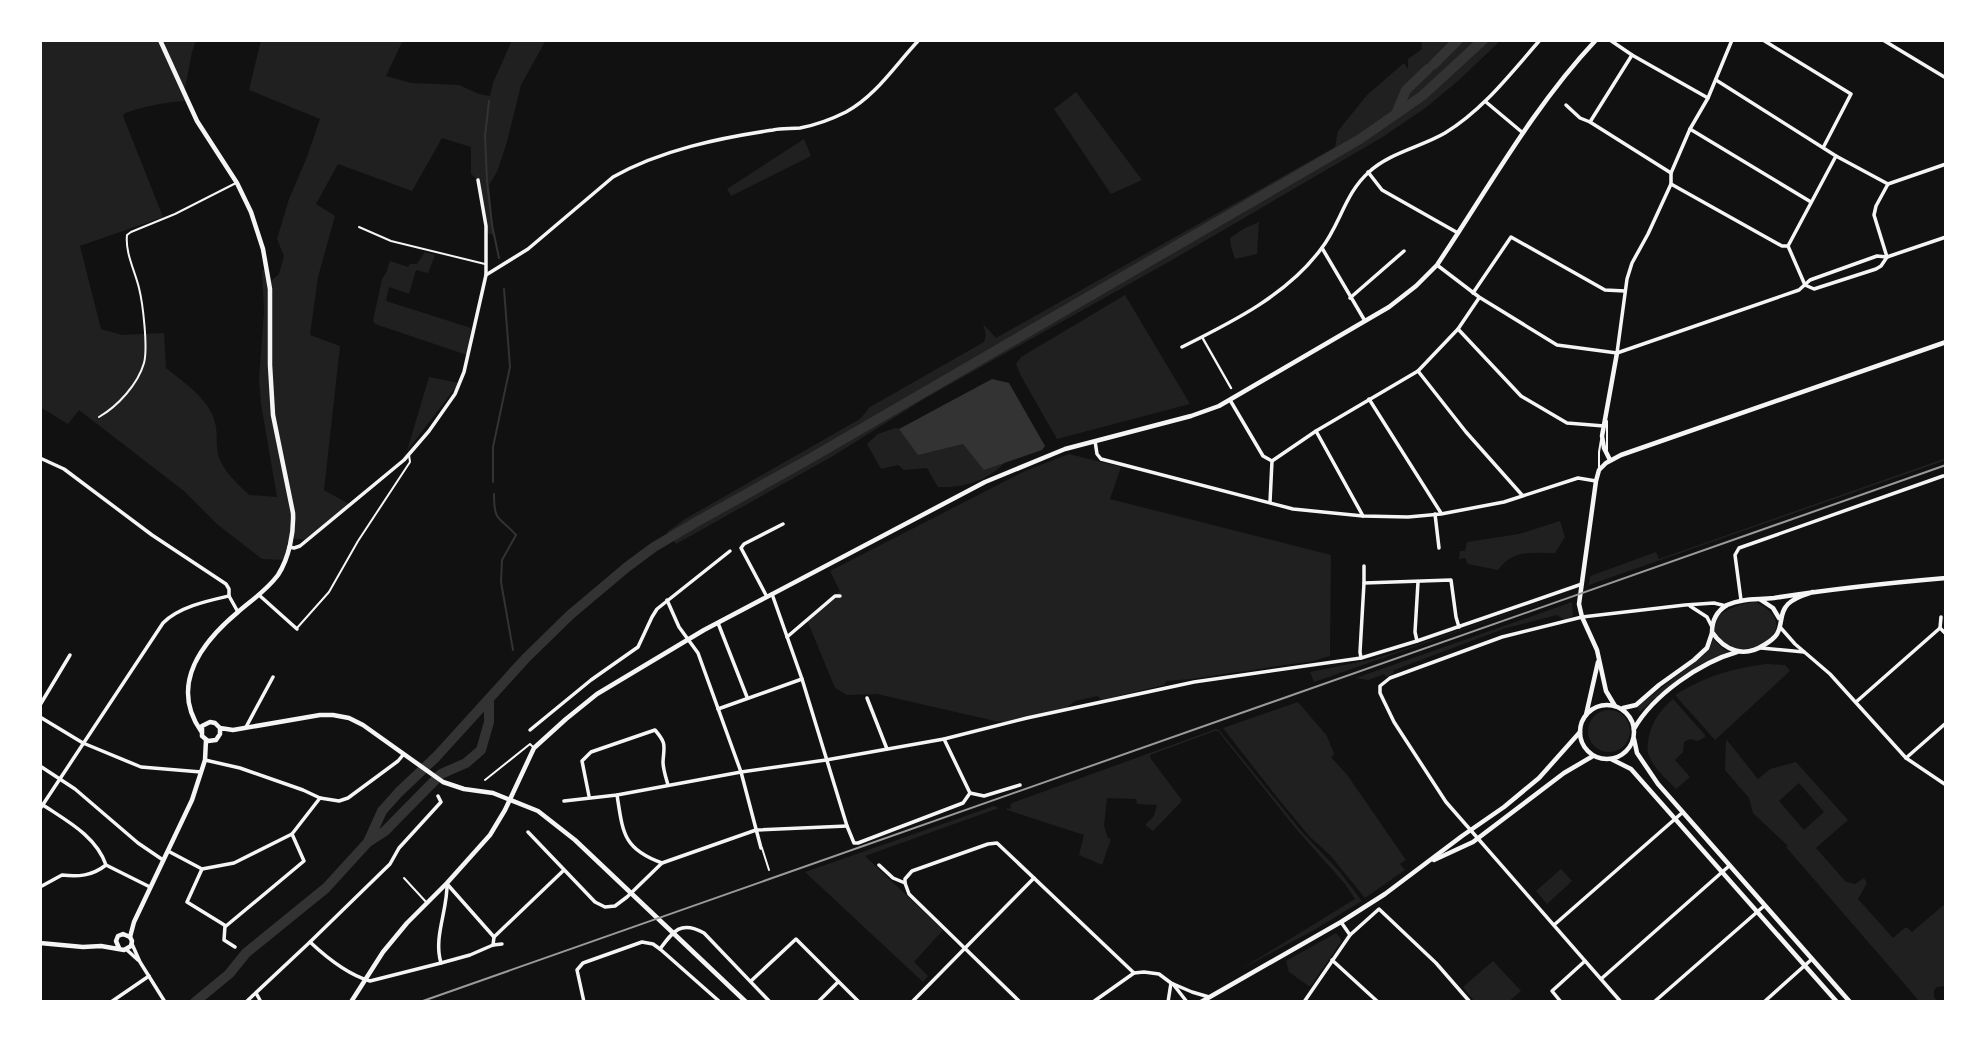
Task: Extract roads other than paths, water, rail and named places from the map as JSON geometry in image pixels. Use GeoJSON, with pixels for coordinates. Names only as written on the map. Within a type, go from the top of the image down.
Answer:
{"type":"FeatureCollection","features":[{"type":"Feature","properties":{"kind":"main road"},"geometry":{"type":"LineString","coordinates":[[160,40],[197,121],[237,183],[257,228],[270,282],[271,397],[293,513],[289,547],[280,571],[268,586],[206,644],[195,662],[188,686],[188,704],[202,736],[206,740],[214,741]]}},
{"type":"Feature","properties":{"kind":"main road"},"geometry":{"type":"LineString","coordinates":[[351,1002],[383,951],[490,835],[534,748],[597,694],[687,639],[985,482],[1048,455],[1215,408],[1404,296],[1437,265],[1523,133],[1567,72],[1595,40]]}},
{"type":"Feature","properties":{"kind":"main road"},"geometry":{"type":"LineString","coordinates":[[1615,706],[1606,691],[1597,650],[1579,610],[1596,481],[1599,470],[1608,457],[1946,342]]}},
{"type":"Feature","properties":{"kind":"main road"},"geometry":{"type":"LineString","coordinates":[[1608,457],[1602,436],[1617,353]]}},
{"type":"Feature","properties":{"kind":"main road"},"geometry":{"type":"LineString","coordinates":[[1586,716],[1593,709],[1602,706],[1622,708],[1636,705],[1707,648],[1716,617],[1726,606],[1741,600],[1946,578]]}},
{"type":"Feature","properties":{"kind":"main road"},"geometry":{"type":"LineString","coordinates":[[1634,729],[1642,715],[1678,684],[1708,664],[1723,656],[1760,648],[1776,636],[1786,606],[1797,597],[1813,592]]}},
{"type":"Feature","properties":{"kind":"main road"},"geometry":{"type":"LineString","coordinates":[[1760,600],[1773,608],[1780,619]]}},
{"type":"Feature","properties":{"kind":"main road"},"geometry":{"type":"LineString","coordinates":[[1712,630],[1723,645],[1738,652]]}},
{"type":"Feature","properties":{"kind":"main road"},"geometry":{"type":"LineString","coordinates":[[1598,660],[1580,732],[1584,746],[1593,756],[1611,759],[1626,752],[1634,738]]}},
{"type":"Feature","properties":{"kind":"main road"},"geometry":{"type":"LineString","coordinates":[[1622,708],[1630,717],[1637,753],[1658,783],[1846,1001]]}},
{"type":"Feature","properties":{"kind":"main road"},"geometry":{"type":"LineString","coordinates":[[192,716],[206,723],[213,722],[233,730]]}},
{"type":"Feature","properties":{"kind":"main road"},"geometry":{"type":"LineString","coordinates":[[40,943],[127,950],[132,944],[130,937],[134,922],[192,800],[206,756],[220,734],[307,717],[342,716],[363,724],[436,779],[450,785],[493,793],[524,804],[548,818],[625,886],[746,1002]]}},
{"type":"Feature","properties":{"kind":"main road"},"geometry":{"type":"LineString","coordinates":[[201,731],[206,723]]}},
{"type":"Feature","properties":{"kind":"main road"},"geometry":{"type":"LineString","coordinates":[[220,727],[220,734]]}},
{"type":"Feature","properties":{"kind":"main road"},"geometry":{"type":"LineString","coordinates":[[1201,1002],[1385,894],[1504,807],[1539,778],[1580,732]]}},
{"type":"Feature","properties":{"kind":"main road"},"geometry":{"type":"LineString","coordinates":[[206,740],[206,756]]}},
{"type":"Feature","properties":{"kind":"main road"},"geometry":{"type":"LineString","coordinates":[[1426,864],[1478,839],[1564,773],[1593,756]]}},
{"type":"Feature","properties":{"kind":"main road"},"geometry":{"type":"LineString","coordinates":[[1611,759],[1631,769],[1837,1002]]}},
{"type":"Feature","properties":{"kind":"main road"},"geometry":{"type":"LineString","coordinates":[[101,946],[123,934],[134,922]]}},
{"type":"Feature","properties":{"kind":"main road"},"geometry":{"type":"LineString","coordinates":[[123,934],[130,937]]}},
{"type":"Feature","properties":{"kind":"main road"},"geometry":{"type":"LineString","coordinates":[[117,938],[119,948]]}},
{"type":"Feature","properties":{"kind":"street"},"geometry":{"type":"LineString","coordinates":[[487,273],[528,249],[613,177],[628,169],[667,153],[776,129],[802,128],[848,111],[868,97],[919,40]]}},
{"type":"Feature","properties":{"kind":"street"},"geometry":{"type":"LineString","coordinates":[[1182,347],[1255,307],[1288,284],[1322,248],[1353,190],[1368,172],[1379,164],[1445,133],[1486,102],[1540,40]]}},
{"type":"Feature","properties":{"kind":"street"},"geometry":{"type":"LineString","coordinates":[[1610,40],[1707,98]]}},
{"type":"Feature","properties":{"kind":"street"},"geometry":{"type":"LineString","coordinates":[[1617,353],[1625,291],[1632,263],[1671,184],[1671,173],[1716,80],[1732,40]]}},
{"type":"Feature","properties":{"kind":"street"},"geometry":{"type":"LineString","coordinates":[[1763,40],[1851,94],[1824,146]]}},
{"type":"Feature","properties":{"kind":"street"},"geometry":{"type":"LineString","coordinates":[[1883,40],[1946,78]]}},
{"type":"Feature","properties":{"kind":"street"},"geometry":{"type":"LineString","coordinates":[[1590,122],[1632,55]]}},
{"type":"Feature","properties":{"kind":"street"},"geometry":{"type":"LineString","coordinates":[[1716,80],[1836,156],[1888,184]]}},
{"type":"Feature","properties":{"kind":"street"},"geometry":{"type":"LineString","coordinates":[[1486,102],[1523,133]]}},
{"type":"Feature","properties":{"kind":"street"},"geometry":{"type":"LineString","coordinates":[[1566,105],[1580,118],[1671,173]]}},
{"type":"Feature","properties":{"kind":"street"},"geometry":{"type":"LineString","coordinates":[[1690,130],[1812,202]]}},
{"type":"Feature","properties":{"kind":"street"},"geometry":{"type":"LineString","coordinates":[[1788,246],[1836,156]]}},
{"type":"Feature","properties":{"kind":"street"},"geometry":{"type":"LineString","coordinates":[[1788,246],[1805,285],[1814,289],[1876,269],[1886,257],[1874,215],[1888,184],[1946,164]]}},
{"type":"Feature","properties":{"kind":"street"},"geometry":{"type":"LineString","coordinates":[[1368,172],[1382,190],[1458,233]]}},
{"type":"Feature","properties":{"kind":"street"},"geometry":{"type":"LineString","coordinates":[[289,547],[300,546],[409,454],[455,394],[464,372],[487,273],[486,226],[478,180]]}},
{"type":"Feature","properties":{"kind":"street"},"geometry":{"type":"LineString","coordinates":[[1671,184],[1782,246],[1788,246]]}},
{"type":"Feature","properties":{"kind":"street"},"geometry":{"type":"LineString","coordinates":[[1473,293],[1511,237],[1605,290],[1625,291]]}},
{"type":"Feature","properties":{"kind":"street"},"geometry":{"type":"LineString","coordinates":[[1437,265],[1479,297],[1557,345],[1617,353],[1798,290],[1810,280],[1877,256],[1886,257],[1946,237]]}},
{"type":"Feature","properties":{"kind":"street"},"geometry":{"type":"LineString","coordinates":[[1322,248],[1365,321]]}},
{"type":"Feature","properties":{"kind":"street"},"geometry":{"type":"LineString","coordinates":[[1350,298],[1404,251]]}},
{"type":"Feature","properties":{"kind":"street"},"geometry":{"type":"LineString","coordinates":[[1272,461],[1317,430],[1418,371],[1458,329],[1479,297]]}},
{"type":"Feature","properties":{"kind":"street"},"geometry":{"type":"LineString","coordinates":[[1458,329],[1521,396],[1567,423],[1604,426]]}},
{"type":"Feature","properties":{"kind":"street"},"geometry":{"type":"LineString","coordinates":[[1202,337],[1231,388]]}},
{"type":"Feature","properties":{"kind":"street"},"geometry":{"type":"LineString","coordinates":[[1418,371],[1466,432],[1523,496]]}},
{"type":"Feature","properties":{"kind":"street"},"geometry":{"type":"LineString","coordinates":[[1369,399],[1441,514]]}},
{"type":"Feature","properties":{"kind":"street"},"geometry":{"type":"LineString","coordinates":[[1230,400],[1263,456],[1272,461]]}},
{"type":"Feature","properties":{"kind":"street"},"geometry":{"type":"LineString","coordinates":[[1317,430],[1363,516]]}},
{"type":"Feature","properties":{"kind":"street"},"geometry":{"type":"LineString","coordinates":[[1095,441],[1097,454],[1101,459],[1311,512],[1363,516],[1441,514],[1478,508],[1578,478],[1596,481]]}},
{"type":"Feature","properties":{"kind":"street"},"geometry":{"type":"LineString","coordinates":[[40,458],[64,469],[152,535],[226,584],[238,612]]}},
{"type":"Feature","properties":{"kind":"street"},"geometry":{"type":"LineString","coordinates":[[1270,502],[1272,461]]}},
{"type":"Feature","properties":{"kind":"street"},"geometry":{"type":"LineString","coordinates":[[1741,600],[1735,555],[1739,548],[1946,476]]}},
{"type":"Feature","properties":{"kind":"street"},"geometry":{"type":"LineString","coordinates":[[1435,514],[1439,548]]}},
{"type":"Feature","properties":{"kind":"street"},"geometry":{"type":"LineString","coordinates":[[783,524],[741,548],[769,596],[787,637],[853,842],[858,843],[963,803],[970,793]]}},
{"type":"Feature","properties":{"kind":"street"},"geometry":{"type":"LineString","coordinates":[[530,730],[591,680],[638,647],[652,617],[667,600],[730,551]]}},
{"type":"Feature","properties":{"kind":"street"},"geometry":{"type":"LineString","coordinates":[[1362,658],[1360,652],[1364,566]]}},
{"type":"Feature","properties":{"kind":"street"},"geometry":{"type":"LineString","coordinates":[[1364,583],[1451,580],[1459,627]]}},
{"type":"Feature","properties":{"kind":"street"},"geometry":{"type":"LineString","coordinates":[[1417,641],[1415,632],[1418,582]]}},
{"type":"Feature","properties":{"kind":"street"},"geometry":{"type":"LineString","coordinates":[[564,801],[827,760],[944,739],[1194,682],[1362,658],[1582,584]]}},
{"type":"Feature","properties":{"kind":"street"},"geometry":{"type":"LineString","coordinates":[[258,595],[297,629]]}},
{"type":"Feature","properties":{"kind":"street"},"geometry":{"type":"LineString","coordinates":[[150,887],[106,865],[87,836],[42,807],[163,623],[172,615],[193,606],[229,596]]}},
{"type":"Feature","properties":{"kind":"street"},"geometry":{"type":"LineString","coordinates":[[787,637],[835,596],[840,596]]}},
{"type":"Feature","properties":{"kind":"street"},"geometry":{"type":"LineString","coordinates":[[667,600],[679,627],[698,653],[741,772],[761,848]]}},
{"type":"Feature","properties":{"kind":"street"},"geometry":{"type":"LineString","coordinates":[[1617,1000],[1447,802],[1402,734],[1380,693],[1380,686],[1390,678],[1502,637],[1582,617],[1685,605],[1714,603],[1726,606]]}},
{"type":"Feature","properties":{"kind":"street"},"geometry":{"type":"LineString","coordinates":[[1685,605],[1700,611],[1710,622],[1712,630]]}},
{"type":"Feature","properties":{"kind":"street"},"geometry":{"type":"LineString","coordinates":[[1856,702],[1940,628],[1941,617]]}},
{"type":"Feature","properties":{"kind":"street"},"geometry":{"type":"LineString","coordinates":[[718,623],[747,697]]}},
{"type":"Feature","properties":{"kind":"street"},"geometry":{"type":"LineString","coordinates":[[1780,626],[1795,644],[1830,674],[1906,758],[1946,785]]}},
{"type":"Feature","properties":{"kind":"street"},"geometry":{"type":"LineString","coordinates":[[1940,628],[1946,635]]}},
{"type":"Feature","properties":{"kind":"street"},"geometry":{"type":"LineString","coordinates":[[1760,648],[1806,652]]}},
{"type":"Feature","properties":{"kind":"street"},"geometry":{"type":"LineString","coordinates":[[40,705],[70,655]]}},
{"type":"Feature","properties":{"kind":"street"},"geometry":{"type":"LineString","coordinates":[[246,728],[273,677]]}},
{"type":"Feature","properties":{"kind":"street"},"geometry":{"type":"LineString","coordinates":[[718,709],[802,678]]}},
{"type":"Feature","properties":{"kind":"street"},"geometry":{"type":"LineString","coordinates":[[867,698],[887,749]]}},
{"type":"Feature","properties":{"kind":"street"},"geometry":{"type":"LineString","coordinates":[[40,717],[83,743],[141,767],[201,772]]}},
{"type":"Feature","properties":{"kind":"street"},"geometry":{"type":"LineString","coordinates":[[1906,758],[1946,723]]}},
{"type":"Feature","properties":{"kind":"street"},"geometry":{"type":"LineString","coordinates":[[590,797],[582,761],[591,752],[655,730],[663,738],[666,747],[663,764],[668,785]]}},
{"type":"Feature","properties":{"kind":"street"},"geometry":{"type":"LineString","coordinates":[[944,739],[970,793]]}},
{"type":"Feature","properties":{"kind":"street"},"geometry":{"type":"LineString","coordinates":[[206,756],[320,798],[339,801],[348,798],[403,755]]}},
{"type":"Feature","properties":{"kind":"street"},"geometry":{"type":"LineString","coordinates":[[40,766],[86,797],[138,843],[163,860]]}},
{"type":"Feature","properties":{"kind":"street"},"geometry":{"type":"LineString","coordinates":[[970,793],[984,796],[1020,785]]}},
{"type":"Feature","properties":{"kind":"street"},"geometry":{"type":"LineString","coordinates":[[617,794],[629,844],[639,853],[662,863]]}},
{"type":"Feature","properties":{"kind":"street"},"geometry":{"type":"LineString","coordinates":[[246,1002],[390,864],[399,848],[441,802],[438,796]]}},
{"type":"Feature","properties":{"kind":"street"},"geometry":{"type":"LineString","coordinates":[[168,851],[202,869],[234,863],[292,834],[320,798]]}},
{"type":"Feature","properties":{"kind":"street"},"geometry":{"type":"LineString","coordinates":[[1554,925],[1683,812]]}},
{"type":"Feature","properties":{"kind":"street"},"geometry":{"type":"LineString","coordinates":[[528,832],[595,902],[605,907],[615,906],[627,897],[662,863],[756,830],[847,826]]}},
{"type":"Feature","properties":{"kind":"street"},"geometry":{"type":"LineString","coordinates":[[235,947],[224,940],[225,926],[304,861],[292,834]]}},
{"type":"Feature","properties":{"kind":"street"},"geometry":{"type":"LineString","coordinates":[[1020,1002],[909,894],[905,879],[912,872],[994,843],[1000,845],[1134,973]]}},
{"type":"Feature","properties":{"kind":"street"},"geometry":{"type":"LineString","coordinates":[[40,887],[62,874],[78,877],[100,870],[106,865]]}},
{"type":"Feature","properties":{"kind":"street"},"geometry":{"type":"LineString","coordinates":[[879,865],[893,878],[905,883]]}},
{"type":"Feature","properties":{"kind":"street"},"geometry":{"type":"LineString","coordinates":[[1601,979],[1729,866]]}},
{"type":"Feature","properties":{"kind":"street"},"geometry":{"type":"LineString","coordinates":[[202,869],[187,902],[225,926]]}},
{"type":"Feature","properties":{"kind":"street"},"geometry":{"type":"LineString","coordinates":[[493,945],[494,937],[564,870]]}},
{"type":"Feature","properties":{"kind":"street"},"geometry":{"type":"LineString","coordinates":[[912,1002],[1034,878]]}},
{"type":"Feature","properties":{"kind":"street"},"geometry":{"type":"LineString","coordinates":[[447,883],[494,937]]}},
{"type":"Feature","properties":{"kind":"street"},"geometry":{"type":"LineString","coordinates":[[441,963],[438,953],[447,883]]}},
{"type":"Feature","properties":{"kind":"street"},"geometry":{"type":"LineString","coordinates":[[1654,1002],[1764,906]]}},
{"type":"Feature","properties":{"kind":"street"},"geometry":{"type":"LineString","coordinates":[[1304,1002],[1350,935],[1379,909],[1436,963],[1470,1002]]}},
{"type":"Feature","properties":{"kind":"street"},"geometry":{"type":"LineString","coordinates":[[1341,922],[1350,935]]}},
{"type":"Feature","properties":{"kind":"street"},"geometry":{"type":"LineString","coordinates":[[660,949],[673,931],[688,927],[697,929],[704,933],[770,1002]]}},
{"type":"Feature","properties":{"kind":"street"},"geometry":{"type":"LineString","coordinates":[[751,981],[796,939],[859,1002]]}},
{"type":"Feature","properties":{"kind":"street"},"geometry":{"type":"LineString","coordinates":[[310,942],[344,968],[365,980],[375,981],[502,944]]}},
{"type":"Feature","properties":{"kind":"street"},"geometry":{"type":"LineString","coordinates":[[584,1002],[577,970],[583,963],[642,942],[653,944],[660,949],[720,1002]]}},
{"type":"Feature","properties":{"kind":"street"},"geometry":{"type":"LineString","coordinates":[[132,944],[165,1002]]}},
{"type":"Feature","properties":{"kind":"street"},"geometry":{"type":"LineString","coordinates":[[127,950],[140,961]]}},
{"type":"Feature","properties":{"kind":"street"},"geometry":{"type":"LineString","coordinates":[[1764,1002],[1812,959]]}},
{"type":"Feature","properties":{"kind":"street"},"geometry":{"type":"LineString","coordinates":[[1332,960],[1378,1002]]}},
{"type":"Feature","properties":{"kind":"street"},"geometry":{"type":"LineString","coordinates":[[1561,1002],[1552,991],[1585,961]]}},
{"type":"Feature","properties":{"kind":"street"},"geometry":{"type":"LineString","coordinates":[[1093,1002],[1134,973],[1159,974],[1171,983],[1187,1002]]}},
{"type":"Feature","properties":{"kind":"street"},"geometry":{"type":"LineString","coordinates":[[111,1002],[149,976]]}},
{"type":"Feature","properties":{"kind":"street"},"geometry":{"type":"LineString","coordinates":[[818,1002],[838,982]]}},
{"type":"Feature","properties":{"kind":"street"},"geometry":{"type":"LineString","coordinates":[[1171,983],[1210,997]]}},
{"type":"Feature","properties":{"kind":"street"},"geometry":{"type":"LineString","coordinates":[[1168,1002],[1171,983]]}},
{"type":"Feature","properties":{"kind":"street"},"geometry":{"type":"LineString","coordinates":[[256,993],[261,1002]]}},
{"type":"Feature","properties":{"kind":"lane"},"geometry":{"type":"LineString","coordinates":[[99,416],[111,410],[126,393],[145,362],[142,306],[127,235],[237,183]]}},
{"type":"Feature","properties":{"kind":"lane"},"geometry":{"type":"LineString","coordinates":[[359,227],[391,241],[485,264]]}},
{"type":"Feature","properties":{"kind":"lane"},"geometry":{"type":"LineString","coordinates":[[1606,413],[1609,428],[1608,457]]}},
{"type":"Feature","properties":{"kind":"lane"},"geometry":{"type":"LineString","coordinates":[[1599,470],[1598,452],[1602,436]]}},
{"type":"Feature","properties":{"kind":"lane"},"geometry":{"type":"LineString","coordinates":[[297,629],[329,592],[358,541],[410,462],[409,454]]}},
{"type":"Feature","properties":{"kind":"lane"},"geometry":{"type":"LineString","coordinates":[[485,780],[530,744],[534,748]]}},
{"type":"Feature","properties":{"kind":"lane"},"geometry":{"type":"LineString","coordinates":[[761,848],[769,870]]}},
{"type":"Feature","properties":{"kind":"lane"},"geometry":{"type":"LineString","coordinates":[[404,878],[427,903]]}},
{"type":"Feature","properties":{"kind":"waterway"},"geometry":{"type":"LineString","coordinates":[[1433,65],[1458,40]]}},
{"type":"Feature","properties":{"kind":"waterway"},"geometry":{"type":"LineString","coordinates":[[195,1002],[229,974],[246,953],[326,888],[368,842],[382,811],[399,792],[436,757],[526,658],[570,615],[627,567],[654,547],[698,521],[1360,139],[1422,96],[1483,40]]}},
{"type":"Feature","properties":{"kind":"waterway"},"geometry":{"type":"LineString","coordinates":[[1396,114],[1406,90],[1428,69]]}},
{"type":"Feature","properties":{"kind":"waterway"},"geometry":{"type":"LineString","coordinates":[[489,101],[485,136],[487,181],[499,258]]}},
{"type":"Feature","properties":{"kind":"waterway"},"geometry":{"type":"LineString","coordinates":[[493,482],[493,447],[510,367],[504,289]]}},
{"type":"Feature","properties":{"kind":"waterway"},"geometry":{"type":"LineString","coordinates":[[494,494],[496,515],[516,535],[502,560],[501,582],[513,650]]}},
{"type":"Feature","properties":{"kind":"waterway"},"geometry":{"type":"LineString","coordinates":[[368,842],[385,831],[441,774],[466,763],[481,750],[489,722],[489,699]]}},
{"type":"Feature","properties":{"kind":"railway"},"geometry":{"type":"LineString","coordinates":[[420,1002],[1946,465]]}}]}
